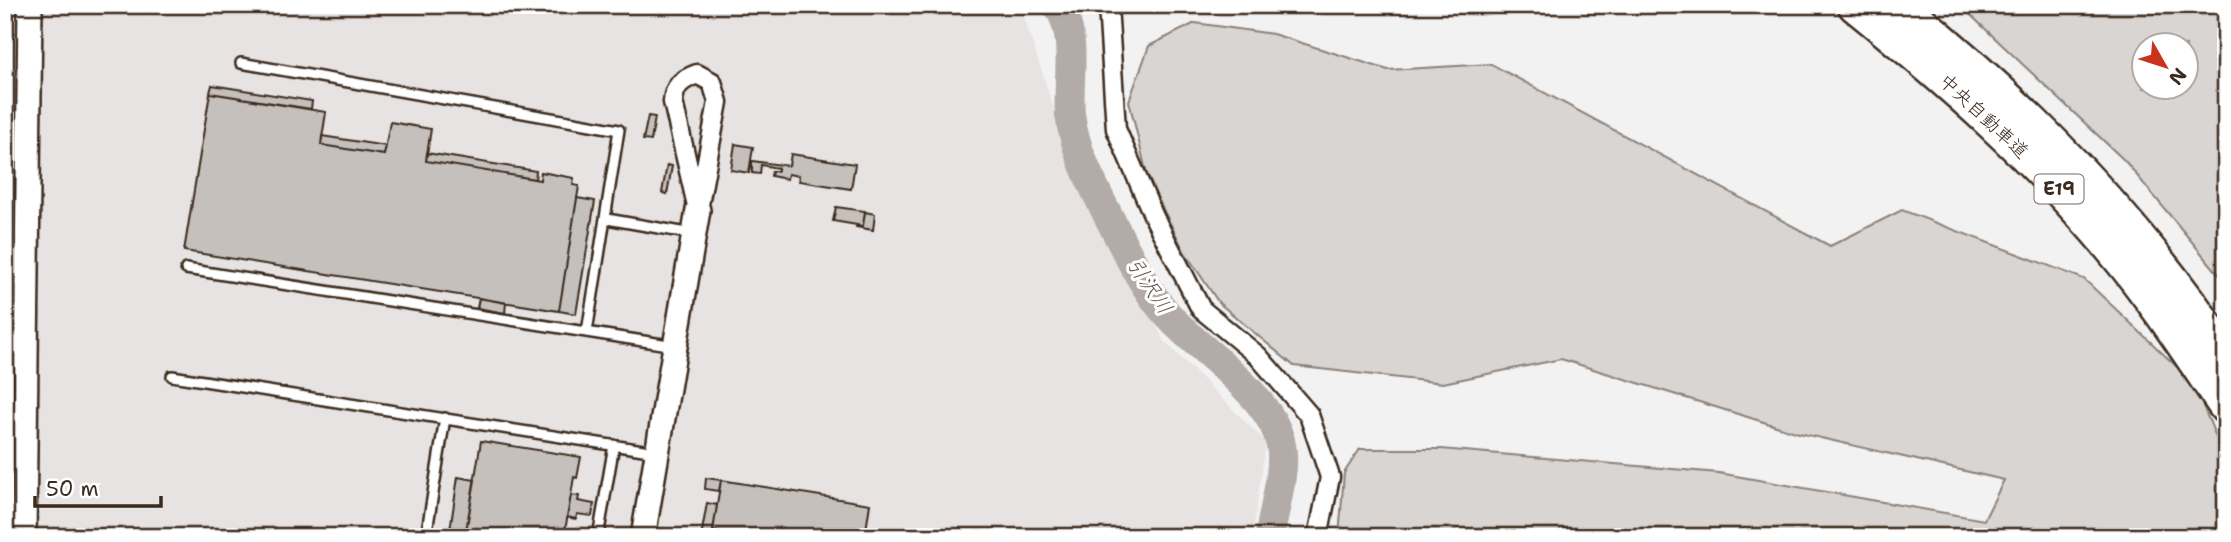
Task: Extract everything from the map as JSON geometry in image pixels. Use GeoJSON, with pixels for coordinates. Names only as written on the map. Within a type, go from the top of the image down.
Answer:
{"type":"FeatureCollection","features":[{"type":"Feature","properties":{"kind":"highway","name":"中央自動車道"},"geometry":{"type":"LineString","coordinates":[[1855,5],[1947,79],[2063,192],[2119,257],[2226,407]]}},
{"type":"Feature","properties":{"kind":"highway","name":"中央自動車道"},"geometry":{"type":"LineString","coordinates":[[1900,5],[1966,58],[2082,172],[2141,240],[2226,355]]}},
{"type":"Feature","properties":{"kind":"street"},"geometry":{"type":"LineString","coordinates":[[24,537],[30,5]]}},
{"type":"Feature","properties":{"kind":"street"},"geometry":{"type":"LineString","coordinates":[[1108,5],[1116,129],[1154,217],[1201,309],[1258,356],[1309,415],[1329,477],[1318,537]]}},
{"type":"Feature","properties":{"kind":"street"},"geometry":{"type":"LineString","coordinates":[[643,537],[718,103],[712,82],[697,74],[684,79],[674,90],[673,102],[698,210]]}},
{"type":"Feature","properties":{"kind":"lane"},"geometry":{"type":"LineString","coordinates":[[242,63],[619,130],[587,332]]}},
{"type":"Feature","properties":{"kind":"lane"},"geometry":{"type":"LineString","coordinates":[[607,219],[694,234]]}},
{"type":"Feature","properties":{"kind":"lane"},"geometry":{"type":"LineString","coordinates":[[186,269],[675,346]]}},
{"type":"Feature","properties":{"kind":"lane"},"geometry":{"type":"LineString","coordinates":[[172,376],[657,452]]}},
{"type":"Feature","properties":{"kind":"lane"},"geometry":{"type":"LineString","coordinates":[[426,537],[445,418]]}},
{"type":"Feature","properties":{"kind":"lane"},"geometry":{"type":"LineString","coordinates":[[598,537],[614,445]]}},
{"type":"Feature","properties":{"kind":"shaded area"},"geometry":{"type":"Polygon","coordinates":[[[5,5],[1020,5],[1065,143],[1164,341],[1266,442],[1252,537],[5,537],[5,5]]]}},
{"type":"Feature","properties":{"kind":"shaded area"},"geometry":{"type":"Polygon","coordinates":[[[1960,5],[2226,5],[2226,283],[2125,161],[1960,5]]]}},
{"type":"Feature","properties":{"kind":"shaded area"},"geometry":{"type":"Polygon","coordinates":[[[1195,23],[1273,34],[1388,70],[1491,64],[1830,246],[1902,210],[2084,279],[2193,382],[2226,461],[2226,537],[1339,537],[1344,473],[1360,449],[1441,449],[1719,473],[1984,520],[2004,480],[1799,433],[1561,359],[1443,383],[1294,366],[1219,303],[1184,251],[1148,179],[1129,101],[1149,46],[1195,23]]]}},
{"type":"Feature","properties":{"kind":"building"},"geometry":{"type":"Polygon","coordinates":[[[212,85],[312,101],[311,109],[210,93],[212,85]]]}},
{"type":"Feature","properties":{"kind":"building"},"geometry":{"type":"Polygon","coordinates":[[[210,93],[326,112],[321,145],[384,155],[390,122],[431,129],[426,161],[540,180],[541,172],[574,178],[573,185],[579,186],[559,311],[184,251],[210,93]]]}},
{"type":"Feature","properties":{"kind":"building"},"geometry":{"type":"Polygon","coordinates":[[[648,116],[655,117],[651,141],[643,140],[648,116]]]}},
{"type":"Feature","properties":{"kind":"building"},"geometry":{"type":"Polygon","coordinates":[[[322,136],[386,146],[384,155],[321,145],[322,136]]]}},
{"type":"Feature","properties":{"kind":"building"},"geometry":{"type":"Polygon","coordinates":[[[735,144],[753,147],[749,173],[731,170],[735,144]]]}},
{"type":"Feature","properties":{"kind":"building"},"geometry":{"type":"Polygon","coordinates":[[[427,153],[536,171],[535,179],[426,161],[427,153]]]}},
{"type":"Feature","properties":{"kind":"building"},"geometry":{"type":"Polygon","coordinates":[[[791,154],[855,164],[851,189],[799,181],[799,176],[788,174],[787,179],[771,176],[772,171],[778,171],[778,168],[761,165],[760,174],[752,173],[752,161],[789,166],[791,154]]]}},
{"type":"Feature","properties":{"kind":"building"},"geometry":{"type":"Polygon","coordinates":[[[667,165],[672,166],[667,194],[662,193],[667,165]]]}},
{"type":"Feature","properties":{"kind":"building"},"geometry":{"type":"Polygon","coordinates":[[[577,198],[595,201],[576,314],[559,311],[577,198]]]}},
{"type":"Feature","properties":{"kind":"building"},"geometry":{"type":"Polygon","coordinates":[[[836,207],[865,211],[863,226],[833,221],[836,207]]]}},
{"type":"Feature","properties":{"kind":"building"},"geometry":{"type":"Polygon","coordinates":[[[865,212],[875,214],[873,230],[856,227],[863,226],[865,212]]]}},
{"type":"Feature","properties":{"kind":"building"},"geometry":{"type":"Polygon","coordinates":[[[479,298],[506,303],[505,313],[477,308],[479,298]]]}},
{"type":"Feature","properties":{"kind":"building"},"geometry":{"type":"Polygon","coordinates":[[[481,441],[581,457],[577,478],[574,477],[564,537],[465,537],[481,441]]]}},
{"type":"Feature","properties":{"kind":"building"},"geometry":{"type":"Polygon","coordinates":[[[458,477],[475,480],[465,537],[449,537],[458,477]]]}},
{"type":"Feature","properties":{"kind":"building"},"geometry":{"type":"Polygon","coordinates":[[[706,478],[721,480],[719,491],[705,489],[706,478]]]}},
{"type":"Feature","properties":{"kind":"building"},"geometry":{"type":"Polygon","coordinates":[[[721,480],[870,504],[865,537],[750,537],[713,531],[721,480]]]}},
{"type":"Feature","properties":{"kind":"building"},"geometry":{"type":"Polygon","coordinates":[[[571,495],[579,496],[578,501],[594,504],[592,516],[577,514],[576,519],[567,517],[571,495]]]}},
{"type":"Feature","properties":{"kind":"building"},"geometry":{"type":"Polygon","coordinates":[[[707,503],[717,505],[712,537],[701,537],[707,503]]]}},
{"type":"Feature","properties":{"kind":"building"},"geometry":{"type":"Polygon","coordinates":[[[713,531],[750,537],[712,537],[713,531]]]}},
{"type":"Feature","properties":{"kind":"waterway","name":"引沢川"},"geometry":{"type":"LineString","coordinates":[[1057,5],[1064,16],[1070,43],[1069,101],[1077,146],[1121,241],[1159,305],[1253,395],[1278,433],[1282,462],[1270,537]]}}]}
